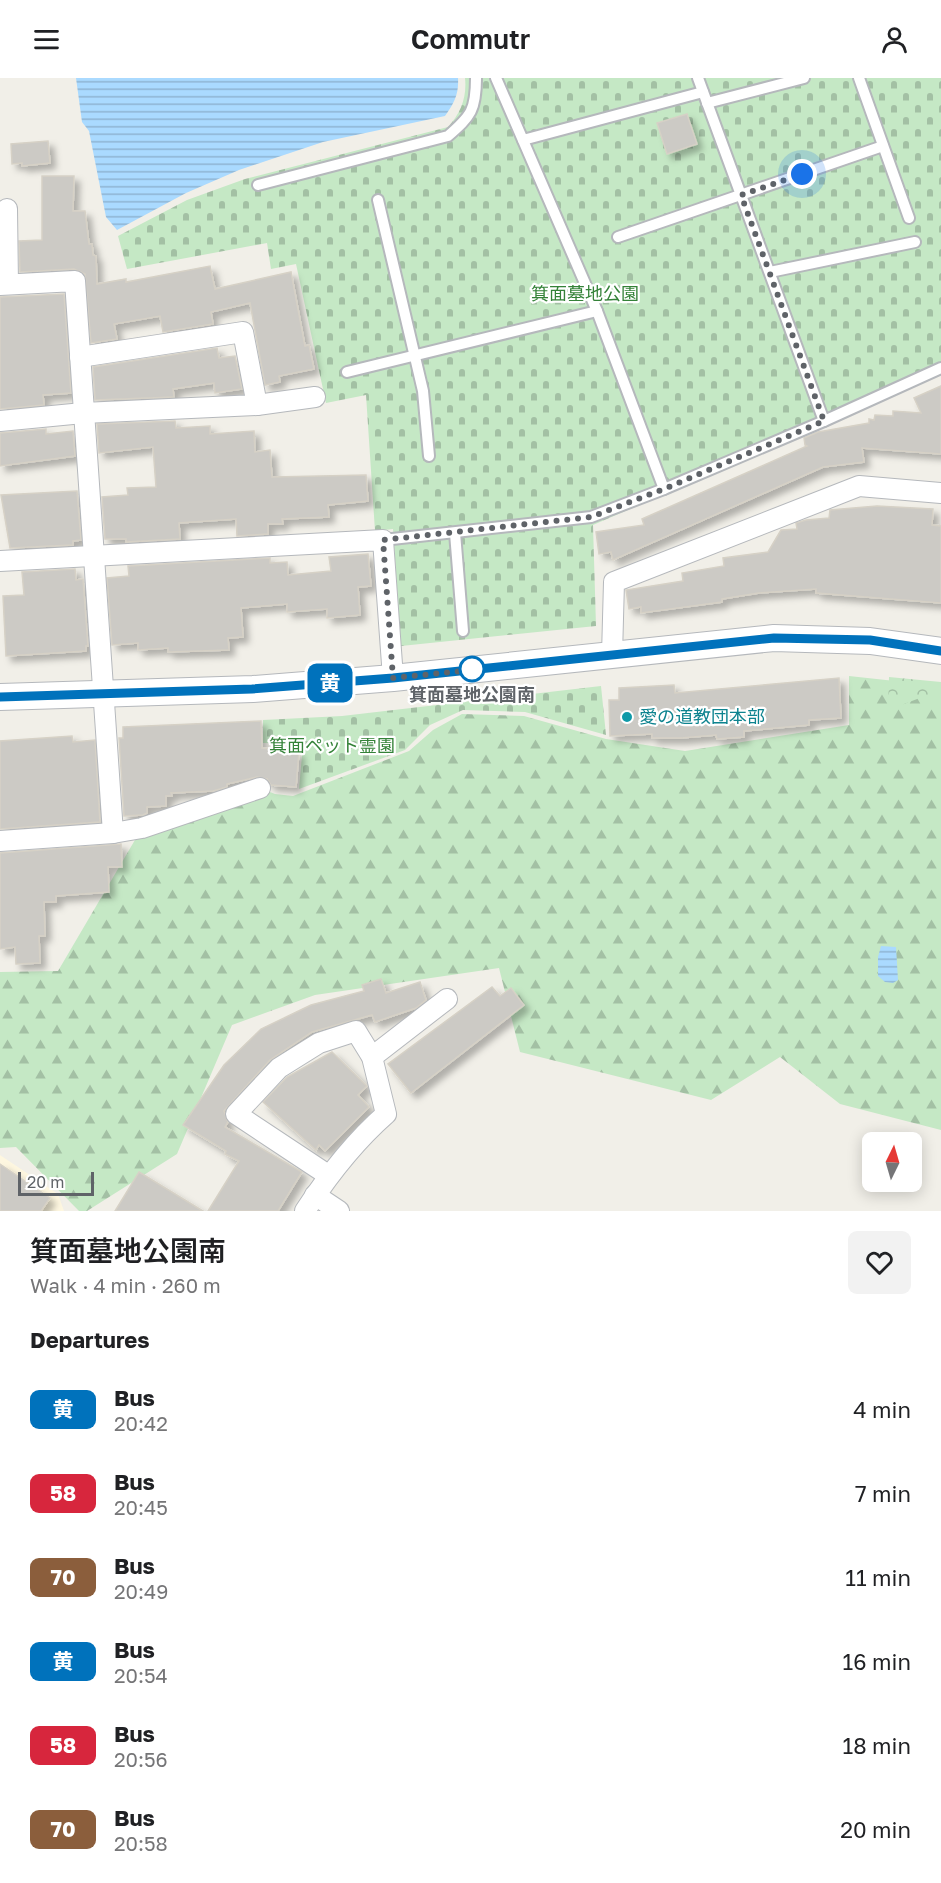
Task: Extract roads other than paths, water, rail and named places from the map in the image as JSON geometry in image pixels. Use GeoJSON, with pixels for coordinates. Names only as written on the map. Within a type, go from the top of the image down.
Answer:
{"type":"FeatureCollection","features":[{"type":"Feature","properties":{"kind":"street"},"geometry":{"type":"LineString","coordinates":[[7,209],[4,285],[75,281],[82,413],[113,833]]}},
{"type":"Feature","properties":{"kind":"street"},"geometry":{"type":"LineString","coordinates":[[80,357],[243,332],[257,405]]}},
{"type":"Feature","properties":{"kind":"street"},"geometry":{"type":"LineString","coordinates":[[0,421],[82,413],[257,405],[315,397]]}},
{"type":"Feature","properties":{"kind":"street"},"geometry":{"type":"LineString","coordinates":[[612,655],[614,582],[859,486],[941,493]]}},
{"type":"Feature","properties":{"kind":"street"},"geometry":{"type":"LineString","coordinates":[[0,561],[93,554],[383,540],[393,678]]}},
{"type":"Feature","properties":{"kind":"street"},"geometry":{"type":"LineString","coordinates":[[0,697],[252,689],[393,678],[774,638],[870,640],[941,651]]}},
{"type":"Feature","properties":{"kind":"street"},"geometry":{"type":"LineString","coordinates":[[0,841],[113,833],[142,828],[260,788]]}},
{"type":"Feature","properties":{"kind":"street"},"geometry":{"type":"LineString","coordinates":[[372,1057],[447,999]]}},
{"type":"Feature","properties":{"kind":"street"},"geometry":{"type":"LineString","coordinates":[[328,1174],[236,1114],[279,1068],[319,1043],[356,1031],[372,1057],[386,1114],[353,1143],[328,1174],[310,1203],[339,1211]]}},
{"type":"Feature","properties":{"kind":"lane"},"geometry":{"type":"LineString","coordinates":[[258,185],[448,136],[470,117],[476,95],[476,78]]}},
{"type":"Feature","properties":{"kind":"lane"},"geometry":{"type":"LineString","coordinates":[[496,78],[597,311],[664,489]]}},
{"type":"Feature","properties":{"kind":"lane"},"geometry":{"type":"LineString","coordinates":[[698,78],[824,421]]}},
{"type":"Feature","properties":{"kind":"lane"},"geometry":{"type":"LineString","coordinates":[[707,103],[804,78]]}},
{"type":"Feature","properties":{"kind":"lane"},"geometry":{"type":"LineString","coordinates":[[859,78],[909,218]]}},
{"type":"Feature","properties":{"kind":"lane"},"geometry":{"type":"LineString","coordinates":[[523,140],[703,92]]}},
{"type":"Feature","properties":{"kind":"lane"},"geometry":{"type":"LineString","coordinates":[[618,237],[883,146]]}},
{"type":"Feature","properties":{"kind":"lane"},"geometry":{"type":"LineString","coordinates":[[378,200],[423,392],[429,456]]}},
{"type":"Feature","properties":{"kind":"lane"},"geometry":{"type":"LineString","coordinates":[[770,272],[915,242]]}},
{"type":"Feature","properties":{"kind":"lane"},"geometry":{"type":"LineString","coordinates":[[347,372],[597,311]]}},
{"type":"Feature","properties":{"kind":"lane"},"geometry":{"type":"LineString","coordinates":[[383,540],[591,517],[664,489],[824,421],[941,368]]}},
{"type":"Feature","properties":{"kind":"lane"},"geometry":{"type":"LineString","coordinates":[[455,533],[462,631]]}},
{"type":"Feature","properties":{"kind":"water"},"geometry":{"type":"Polygon","coordinates":[[[76,78],[458,78],[458,89],[445,116],[323,142],[239,170],[186,193],[117,230],[106,217],[89,131],[82,122],[76,78]]]}},
{"type":"Feature","properties":{"kind":"water"},"geometry":{"type":"Polygon","coordinates":[[[881,946],[896,947],[898,980],[893,983],[885,982],[878,976],[878,957],[881,946]]]}},
{"type":"Feature","properties":{"kind":"place","name":"箕面墓地公園南"},"geometry":{"type":"Point","coordinates":[472,669]}},
{"type":"Feature","properties":{"kind":"place","name":"愛の道教団本部"},"geometry":{"type":"Point","coordinates":[627,717]}},
{"type":"Feature","properties":{"kind":"park label","name":"箕面墓地公園"},"geometry":{"type":"Point","coordinates":[585,294]}},
{"type":"Feature","properties":{"kind":"park label","name":"箕面ペット霊園"},"geometry":{"type":"Point","coordinates":[332,746]}}]}
